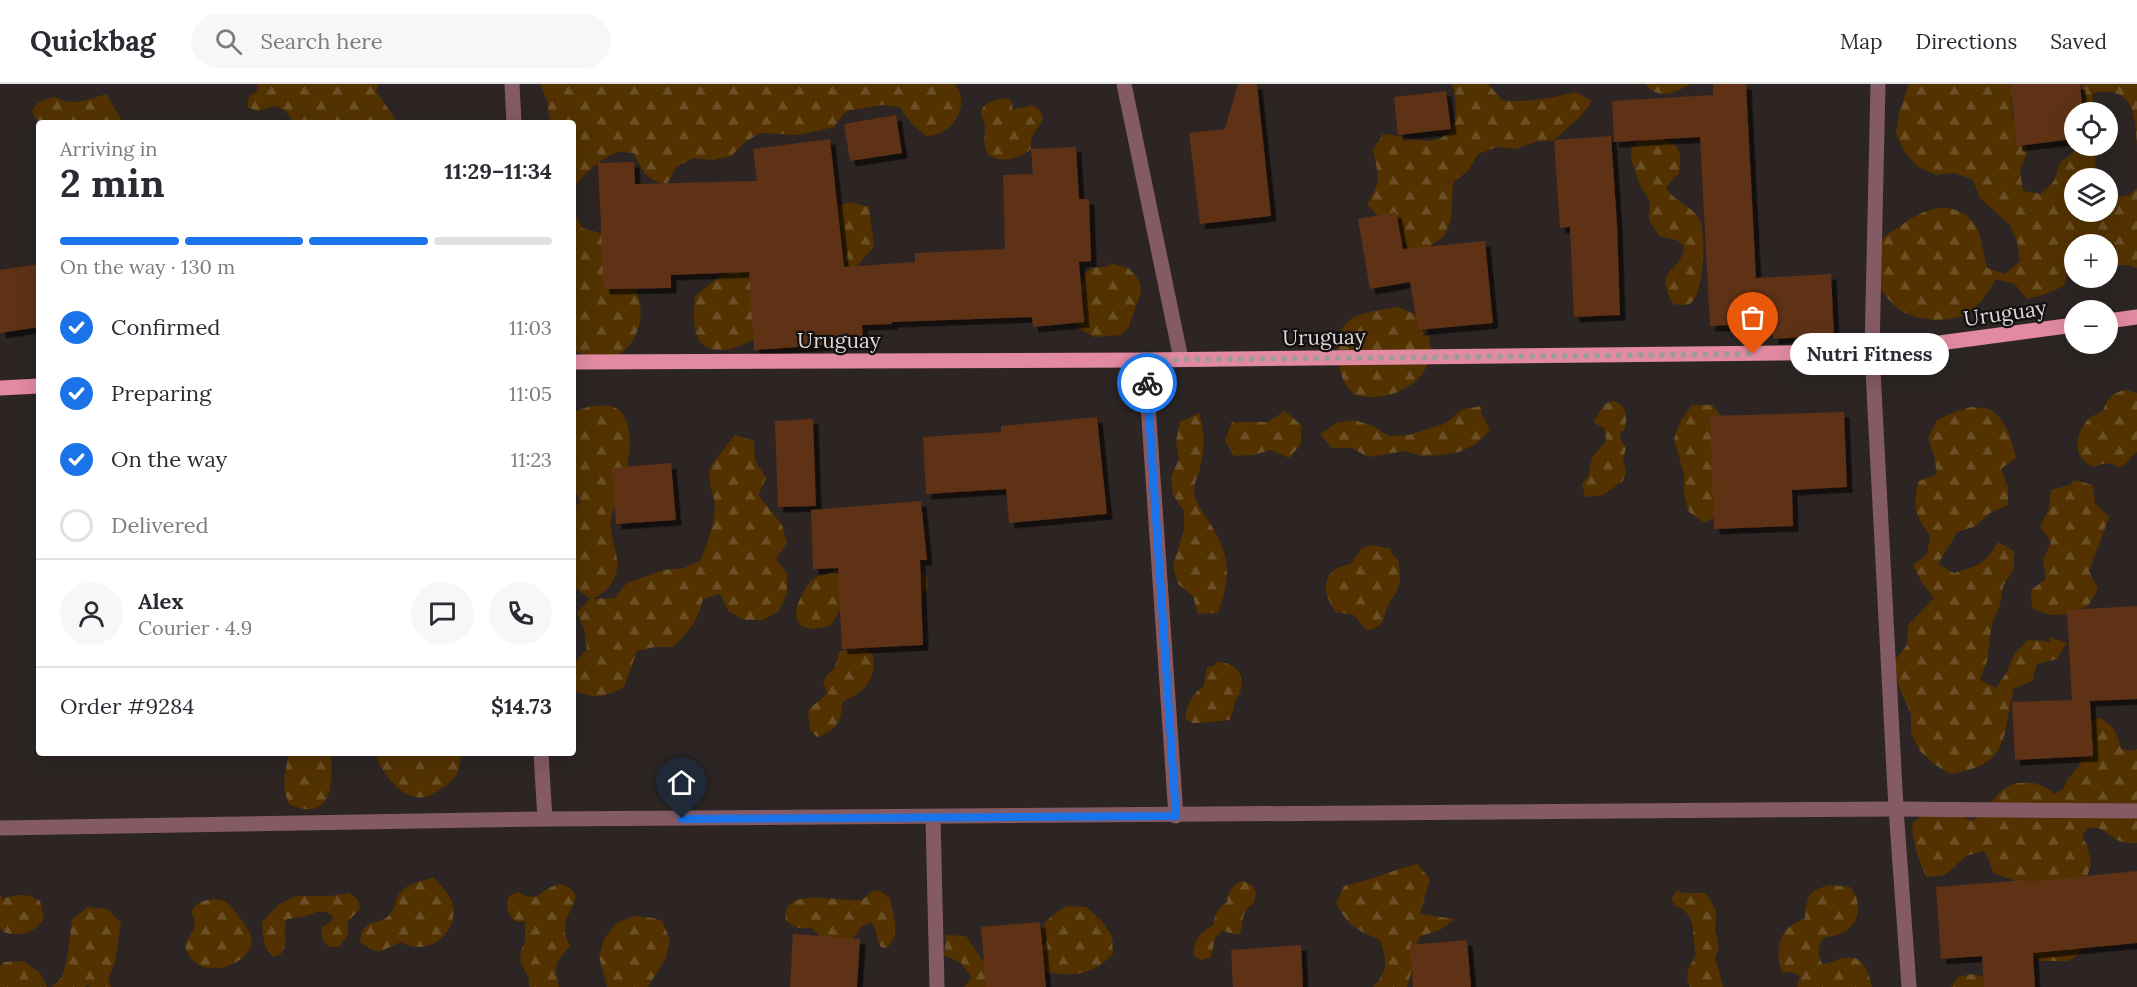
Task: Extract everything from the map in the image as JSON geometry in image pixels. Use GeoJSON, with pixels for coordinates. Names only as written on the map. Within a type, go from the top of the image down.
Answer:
{"type":"FeatureCollection","features":[{"type":"Feature","properties":{"kind":"main road"},"geometry":{"type":"LineString","coordinates":[[2118,320],[2137,317]]}},
{"type":"Feature","properties":{"kind":"main road","name":"Uruguay"},"geometry":{"type":"LineString","coordinates":[[576,362],[1145,360],[1872,352],[2064,326]]}},
{"type":"Feature","properties":{"kind":"main road"},"geometry":{"type":"LineString","coordinates":[[0,388],[36,386]]}},
{"type":"Feature","properties":{"kind":"street"},"geometry":{"type":"LineString","coordinates":[[512,84],[514,120]]}},
{"type":"Feature","properties":{"kind":"street"},"geometry":{"type":"LineString","coordinates":[[1124,84],[1181,359]]}},
{"type":"Feature","properties":{"kind":"street"},"geometry":{"type":"LineString","coordinates":[[1878,84],[1872,352],[1896,809],[1909,987]]}},
{"type":"Feature","properties":{"kind":"street"},"geometry":{"type":"LineString","coordinates":[[1145,360],[1176,816]]}},
{"type":"Feature","properties":{"kind":"street"},"geometry":{"type":"LineString","coordinates":[[541,756],[545,819]]}},
{"type":"Feature","properties":{"kind":"street"},"geometry":{"type":"LineString","coordinates":[[0,828],[545,819],[933,818],[1896,809],[2137,811]]}},
{"type":"Feature","properties":{"kind":"street"},"geometry":{"type":"LineString","coordinates":[[933,818],[937,987]]}},
{"type":"Feature","properties":{"kind":"green space"},"geometry":{"type":"Polygon","coordinates":[[[257,84],[379,84],[376,91],[396,120],[292,120],[285,110],[276,106],[257,111],[247,107],[249,97],[257,91],[257,84]]]}},
{"type":"Feature","properties":{"kind":"green space"},"geometry":{"type":"Polygon","coordinates":[[[540,84],[955,84],[960,93],[961,102],[960,111],[951,126],[935,135],[926,136],[911,123],[900,107],[882,105],[846,111],[834,127],[798,135],[760,133],[744,143],[731,156],[713,160],[693,158],[676,167],[667,184],[649,178],[634,153],[617,152],[590,170],[576,186],[576,120],[550,120],[547,100],[540,84]]]}},
{"type":"Feature","properties":{"kind":"green space"},"geometry":{"type":"Polygon","coordinates":[[[1452,84],[1488,84],[1502,100],[1530,100],[1576,92],[1592,101],[1581,116],[1554,140],[1535,142],[1516,149],[1497,147],[1478,154],[1468,171],[1453,182],[1451,220],[1444,236],[1428,248],[1408,248],[1367,204],[1375,190],[1378,178],[1373,150],[1383,134],[1435,140],[1449,132],[1453,125],[1456,108],[1452,84]]]}},
{"type":"Feature","properties":{"kind":"green space"},"geometry":{"type":"Polygon","coordinates":[[[1645,84],[1691,84],[1662,94],[1645,84]]]}},
{"type":"Feature","properties":{"kind":"green space"},"geometry":{"type":"Polygon","coordinates":[[[1909,84],[2013,84],[2011,101],[2013,120],[2025,135],[2027,153],[2020,171],[2023,191],[2041,194],[2054,181],[2060,163],[2069,156],[2095,156],[2096,168],[2064,168],[2064,222],[2118,222],[2118,197],[2129,195],[2137,188],[2137,268],[2118,265],[2118,234],[2064,234],[2064,286],[2027,299],[2015,284],[1996,279],[1979,304],[1957,317],[1923,319],[1905,313],[1895,306],[1880,288],[1875,271],[1876,254],[1878,246],[1885,237],[1921,213],[1941,208],[1951,209],[1969,218],[1977,228],[1987,268],[2005,274],[2020,261],[2017,242],[2010,225],[1980,198],[1973,180],[1955,173],[1936,175],[1917,166],[1904,151],[1896,133],[1899,114],[1909,84]]]}},
{"type":"Feature","properties":{"kind":"green space"},"geometry":{"type":"Polygon","coordinates":[[[2081,84],[2137,84],[2137,148],[2133,114],[2125,98],[2107,92],[2093,93],[2093,102],[2082,102],[2084,96],[2081,84]]]}},
{"type":"Feature","properties":{"kind":"green space"},"geometry":{"type":"Polygon","coordinates":[[[106,94],[121,119],[37,120],[32,112],[41,101],[55,97],[68,102],[106,94]]]}},
{"type":"Feature","properties":{"kind":"green space"},"geometry":{"type":"Polygon","coordinates":[[[1006,98],[1011,100],[1013,110],[1032,105],[1040,110],[1043,119],[1033,136],[1031,149],[1022,155],[1007,159],[990,156],[987,152],[984,142],[985,126],[981,115],[983,107],[988,103],[1006,98]]]}},
{"type":"Feature","properties":{"kind":"green space"},"geometry":{"type":"Polygon","coordinates":[[[1658,138],[1671,142],[1678,149],[1679,173],[1666,187],[1699,218],[1703,235],[1703,262],[1699,287],[1691,303],[1686,305],[1673,304],[1666,282],[1667,276],[1682,255],[1684,246],[1677,240],[1659,236],[1649,220],[1650,201],[1640,185],[1631,159],[1631,149],[1637,141],[1658,138]]]}},
{"type":"Feature","properties":{"kind":"green space"},"geometry":{"type":"Polygon","coordinates":[[[850,202],[869,207],[874,247],[849,275],[809,239],[840,205],[850,202]]]}},
{"type":"Feature","properties":{"kind":"green space"},"geometry":{"type":"Polygon","coordinates":[[[576,215],[582,228],[601,233],[619,243],[635,286],[640,309],[636,334],[632,342],[620,354],[601,359],[576,351],[576,215]]]}},
{"type":"Feature","properties":{"kind":"green space"},"geometry":{"type":"Polygon","coordinates":[[[1109,263],[1128,268],[1140,283],[1141,293],[1128,328],[1121,335],[1094,337],[1078,328],[1074,319],[1081,284],[1085,274],[1092,268],[1111,266],[1109,263]]]}},
{"type":"Feature","properties":{"kind":"green space"},"geometry":{"type":"Polygon","coordinates":[[[737,270],[750,272],[760,334],[745,344],[726,350],[708,348],[696,333],[695,296],[725,272],[735,273],[737,270]]]}},
{"type":"Feature","properties":{"kind":"green space"},"geometry":{"type":"Polygon","coordinates":[[[1398,307],[1417,316],[1425,326],[1430,343],[1427,365],[1415,382],[1396,393],[1374,397],[1355,395],[1343,379],[1340,370],[1338,343],[1340,332],[1345,324],[1362,314],[1398,307]]]}},
{"type":"Feature","properties":{"kind":"green space"},"geometry":{"type":"Polygon","coordinates":[[[2126,390],[2137,393],[2137,452],[2120,468],[2110,464],[2095,467],[2088,464],[2079,454],[2078,448],[2082,428],[2090,418],[2103,411],[2111,396],[2126,390]]]}},
{"type":"Feature","properties":{"kind":"green space"},"geometry":{"type":"Polygon","coordinates":[[[1614,401],[1622,406],[1626,413],[1624,431],[1620,432],[1621,441],[1626,449],[1623,458],[1626,472],[1623,481],[1603,495],[1585,497],[1582,484],[1588,477],[1592,458],[1606,438],[1604,428],[1596,424],[1594,420],[1605,404],[1614,401]]]}},
{"type":"Feature","properties":{"kind":"green space"},"geometry":{"type":"Polygon","coordinates":[[[1692,405],[1712,405],[1724,420],[1722,512],[1705,523],[1689,512],[1684,494],[1684,474],[1674,439],[1681,420],[1692,405]]]}},
{"type":"Feature","properties":{"kind":"green space"},"geometry":{"type":"Polygon","coordinates":[[[591,406],[610,406],[620,412],[627,421],[629,434],[628,464],[610,523],[617,570],[614,580],[607,589],[593,599],[615,598],[627,583],[664,570],[684,568],[701,560],[715,513],[709,479],[710,469],[735,435],[754,441],[755,461],[766,478],[758,495],[782,525],[787,543],[776,558],[787,574],[787,593],[779,611],[763,620],[745,620],[729,612],[720,594],[703,599],[692,626],[673,647],[655,647],[637,651],[624,687],[599,696],[576,691],[576,661],[587,649],[584,630],[577,612],[590,599],[576,588],[576,506],[580,502],[576,492],[576,411],[591,406]]]}},
{"type":"Feature","properties":{"kind":"green space"},"geometry":{"type":"Polygon","coordinates":[[[1481,406],[1481,413],[1490,430],[1476,444],[1459,452],[1422,456],[1404,451],[1368,457],[1352,448],[1332,448],[1320,434],[1336,423],[1355,420],[1373,426],[1389,436],[1409,435],[1446,423],[1461,410],[1481,406]]]}},
{"type":"Feature","properties":{"kind":"green space"},"geometry":{"type":"Polygon","coordinates":[[[1971,407],[1989,409],[1997,415],[2008,432],[2016,458],[2001,469],[2008,487],[2008,505],[1990,513],[1976,526],[1957,532],[1938,564],[1954,573],[1970,568],[1985,560],[1998,542],[2014,551],[2014,569],[2003,586],[2000,605],[1992,623],[1987,661],[1980,680],[1996,688],[2007,672],[2014,654],[2028,640],[2050,642],[2050,637],[2067,643],[2057,659],[2037,664],[2032,681],[2013,689],[2003,739],[1993,756],[1977,767],[1951,774],[1934,764],[1920,751],[1911,733],[1911,714],[1896,679],[1895,660],[1907,645],[1908,625],[1934,598],[1922,583],[1913,565],[1927,555],[1930,535],[1918,515],[1915,504],[1919,481],[1937,474],[1928,438],[1937,420],[1971,407]]]}},
{"type":"Feature","properties":{"kind":"green space"},"geometry":{"type":"Polygon","coordinates":[[[1285,411],[1301,425],[1301,444],[1289,458],[1271,450],[1253,455],[1234,456],[1225,440],[1232,422],[1268,422],[1285,411]]]}},
{"type":"Feature","properties":{"kind":"green space"},"geometry":{"type":"Polygon","coordinates":[[[1199,413],[1203,446],[1202,460],[1194,486],[1195,494],[1199,507],[1222,545],[1227,577],[1218,613],[1198,614],[1193,596],[1178,584],[1173,566],[1184,529],[1184,511],[1173,495],[1171,477],[1179,459],[1176,441],[1180,422],[1199,413]]]}},
{"type":"Feature","properties":{"kind":"green space"},"geometry":{"type":"Polygon","coordinates":[[[2074,480],[2093,485],[2095,503],[2109,517],[2089,571],[2098,589],[2088,606],[2070,614],[2050,615],[2032,608],[2031,590],[2046,579],[2043,560],[2051,542],[2040,526],[2049,509],[2051,490],[2070,485],[2074,480]]]}},
{"type":"Feature","properties":{"kind":"green space"},"geometry":{"type":"Polygon","coordinates":[[[1372,545],[1391,549],[1391,553],[1398,560],[1400,581],[1380,625],[1366,630],[1354,615],[1336,612],[1326,589],[1329,575],[1334,570],[1351,564],[1362,548],[1372,545]]]}},
{"type":"Feature","properties":{"kind":"green space"},"geometry":{"type":"Polygon","coordinates":[[[837,561],[912,567],[927,577],[928,587],[923,595],[841,609],[830,626],[812,629],[803,627],[796,615],[801,596],[812,580],[834,571],[837,561]]]}},
{"type":"Feature","properties":{"kind":"green space"},"geometry":{"type":"Polygon","coordinates":[[[864,647],[872,653],[873,670],[870,680],[859,693],[842,703],[837,725],[829,732],[817,737],[810,730],[808,711],[827,692],[823,683],[834,669],[840,651],[864,647]]]}},
{"type":"Feature","properties":{"kind":"green space"},"geometry":{"type":"Polygon","coordinates":[[[1216,662],[1229,664],[1240,674],[1240,693],[1232,715],[1229,720],[1192,723],[1185,718],[1189,703],[1196,692],[1204,686],[1207,667],[1215,665],[1216,662]]]}},
{"type":"Feature","properties":{"kind":"green space"},"geometry":{"type":"Polygon","coordinates":[[[2100,718],[2115,731],[2121,749],[2131,751],[2137,749],[2137,843],[2115,839],[2101,829],[2087,828],[2082,837],[2087,845],[2091,863],[2086,881],[2087,939],[2077,956],[2068,961],[2040,961],[2033,955],[2014,880],[1994,872],[1984,851],[1966,856],[1945,875],[1927,877],[1916,851],[1912,824],[1927,811],[1963,817],[1972,821],[2000,792],[2013,784],[2036,783],[2055,794],[2063,789],[2067,780],[2080,765],[2090,720],[2100,718]]]}},
{"type":"Feature","properties":{"kind":"green space"},"geometry":{"type":"Polygon","coordinates":[[[288,756],[331,756],[330,787],[327,797],[315,808],[304,809],[290,805],[284,779],[288,756]]]}},
{"type":"Feature","properties":{"kind":"green space"},"geometry":{"type":"Polygon","coordinates":[[[376,756],[461,756],[459,770],[455,778],[430,796],[425,797],[408,795],[400,790],[382,769],[376,756]]]}},
{"type":"Feature","properties":{"kind":"green space"},"geometry":{"type":"Polygon","coordinates":[[[1417,864],[1430,879],[1420,914],[1455,919],[1440,930],[1421,936],[1411,952],[1412,970],[1407,987],[1373,987],[1382,975],[1385,965],[1380,940],[1354,926],[1336,903],[1344,886],[1417,864]]]}},
{"type":"Feature","properties":{"kind":"green space"},"geometry":{"type":"Polygon","coordinates":[[[433,877],[449,895],[452,903],[451,924],[439,940],[421,947],[401,942],[380,951],[372,950],[360,942],[368,925],[382,920],[391,913],[403,890],[411,884],[433,877]]]}},
{"type":"Feature","properties":{"kind":"green space"},"geometry":{"type":"Polygon","coordinates":[[[1243,881],[1252,885],[1256,893],[1254,903],[1244,914],[1239,935],[1222,931],[1215,938],[1211,957],[1201,960],[1193,955],[1197,941],[1201,934],[1214,925],[1216,915],[1227,902],[1232,888],[1243,881]]]}},
{"type":"Feature","properties":{"kind":"green space"},"geometry":{"type":"Polygon","coordinates":[[[560,884],[572,890],[575,898],[565,925],[570,946],[557,965],[559,987],[529,987],[529,979],[520,961],[525,942],[525,922],[515,921],[512,918],[507,907],[509,896],[518,892],[535,897],[560,884]]]}},
{"type":"Feature","properties":{"kind":"green space"},"geometry":{"type":"Polygon","coordinates":[[[1831,885],[1850,887],[1857,899],[1858,912],[1849,929],[1823,938],[1818,951],[1821,961],[1823,965],[1842,958],[1856,958],[1865,967],[1872,987],[1797,987],[1800,976],[1791,972],[1783,973],[1779,963],[1781,939],[1787,929],[1805,918],[1808,900],[1813,892],[1831,885]]]}},
{"type":"Feature","properties":{"kind":"green space"},"geometry":{"type":"Polygon","coordinates":[[[874,890],[890,898],[893,911],[894,937],[886,948],[879,944],[871,922],[862,926],[851,941],[820,939],[811,928],[797,928],[786,921],[786,910],[792,903],[801,899],[859,900],[874,890]]]}},
{"type":"Feature","properties":{"kind":"green space"},"geometry":{"type":"Polygon","coordinates":[[[1677,891],[1706,893],[1716,911],[1715,929],[1719,948],[1715,957],[1723,987],[1690,987],[1687,978],[1696,954],[1693,926],[1688,915],[1671,899],[1677,891]]]}},
{"type":"Feature","properties":{"kind":"green space"},"geometry":{"type":"Polygon","coordinates":[[[349,893],[357,899],[359,909],[348,921],[348,935],[339,947],[330,947],[324,941],[321,933],[322,927],[331,922],[333,917],[320,911],[286,920],[285,947],[280,955],[274,957],[270,954],[264,942],[262,922],[278,905],[295,896],[330,896],[349,893]]]}},
{"type":"Feature","properties":{"kind":"green space"},"geometry":{"type":"Polygon","coordinates":[[[0,894],[3,899],[22,895],[40,901],[44,919],[26,933],[3,932],[0,926],[0,894]]]}},
{"type":"Feature","properties":{"kind":"green space"},"geometry":{"type":"Polygon","coordinates":[[[215,899],[225,901],[239,916],[250,934],[251,945],[246,955],[236,962],[225,967],[212,968],[200,965],[191,958],[185,945],[195,925],[191,912],[201,902],[215,899]]]}},
{"type":"Feature","properties":{"kind":"green space"},"geometry":{"type":"Polygon","coordinates":[[[1067,906],[1086,907],[1101,920],[1112,936],[1113,954],[1098,966],[1082,973],[1046,972],[1037,961],[1040,934],[1050,917],[1067,906]]]}},
{"type":"Feature","properties":{"kind":"green space"},"geometry":{"type":"Polygon","coordinates":[[[87,907],[107,909],[121,923],[115,962],[108,979],[111,987],[89,987],[87,985],[85,987],[52,987],[62,977],[67,959],[72,920],[87,907]]]}},
{"type":"Feature","properties":{"kind":"green space"},"geometry":{"type":"Polygon","coordinates":[[[634,916],[662,921],[670,940],[666,958],[648,987],[607,987],[599,956],[604,939],[616,923],[634,916]]]}},
{"type":"Feature","properties":{"kind":"green space"},"geometry":{"type":"Polygon","coordinates":[[[946,935],[966,936],[985,964],[989,987],[964,987],[972,978],[961,963],[944,955],[946,935]]]}},
{"type":"Feature","properties":{"kind":"green space"},"geometry":{"type":"Polygon","coordinates":[[[24,961],[40,973],[47,987],[0,987],[0,966],[4,962],[24,961]]]}},
{"type":"Feature","properties":{"kind":"green space"},"geometry":{"type":"Polygon","coordinates":[[[1972,974],[1982,976],[1986,987],[1951,987],[1958,977],[1972,974]]]}},
{"type":"Feature","properties":{"kind":"building"},"geometry":{"type":"Polygon","coordinates":[[[1238,84],[1257,84],[1271,216],[1200,224],[1189,133],[1225,129],[1238,84]]]}},
{"type":"Feature","properties":{"kind":"building"},"geometry":{"type":"Polygon","coordinates":[[[1713,84],[1746,84],[1756,278],[1831,274],[1834,335],[1773,339],[1772,323],[1710,326],[1700,137],[1614,142],[1612,101],[1713,95],[1713,84]]]}},
{"type":"Feature","properties":{"kind":"building"},"geometry":{"type":"Polygon","coordinates":[[[2010,84],[2080,84],[2082,102],[2064,102],[2064,140],[2017,146],[2010,84]]]}},
{"type":"Feature","properties":{"kind":"building"},"geometry":{"type":"Polygon","coordinates":[[[1446,91],[1451,129],[1398,135],[1394,97],[1446,91]]]}},
{"type":"Feature","properties":{"kind":"building"},"geometry":{"type":"Polygon","coordinates":[[[896,115],[902,153],[850,161],[844,124],[896,115]]]}},
{"type":"Feature","properties":{"kind":"building"},"geometry":{"type":"Polygon","coordinates":[[[1611,136],[1620,315],[1574,317],[1570,227],[1560,228],[1554,140],[1611,136]]]}},
{"type":"Feature","properties":{"kind":"building"},"geometry":{"type":"Polygon","coordinates":[[[830,139],[844,267],[915,262],[915,253],[1005,249],[1003,175],[1033,174],[1031,149],[1076,147],[1079,199],[1089,199],[1091,261],[1079,262],[1084,322],[1033,327],[1032,317],[892,322],[892,324],[862,325],[863,337],[838,339],[839,344],[754,350],[749,272],[671,275],[671,288],[604,289],[598,163],[634,162],[635,184],[757,181],[753,149],[830,139]]]}},
{"type":"Feature","properties":{"kind":"building"},"geometry":{"type":"Polygon","coordinates":[[[1396,212],[1403,249],[1485,241],[1493,323],[1418,330],[1410,282],[1370,289],[1358,219],[1396,212]]]}},
{"type":"Feature","properties":{"kind":"building"},"geometry":{"type":"Polygon","coordinates":[[[36,264],[36,327],[0,333],[0,270],[36,264]]]}},
{"type":"Feature","properties":{"kind":"building"},"geometry":{"type":"Polygon","coordinates":[[[1844,412],[1847,487],[1792,490],[1793,526],[1714,529],[1710,416],[1844,412]]]}},
{"type":"Feature","properties":{"kind":"building"},"geometry":{"type":"Polygon","coordinates":[[[1097,417],[1107,514],[1009,523],[1006,489],[926,494],[923,437],[1001,432],[1001,426],[1097,417]]]}},
{"type":"Feature","properties":{"kind":"building"},"geometry":{"type":"Polygon","coordinates":[[[813,419],[816,506],[778,507],[775,421],[813,419]]]}},
{"type":"Feature","properties":{"kind":"building"},"geometry":{"type":"Polygon","coordinates":[[[671,463],[676,520],[616,524],[612,468],[671,463]]]}},
{"type":"Feature","properties":{"kind":"building"},"geometry":{"type":"Polygon","coordinates":[[[921,501],[927,560],[920,560],[923,645],[842,649],[838,568],[813,569],[811,510],[921,501]]]}},
{"type":"Feature","properties":{"kind":"building"},"geometry":{"type":"Polygon","coordinates":[[[2137,606],[2137,699],[2090,701],[2093,756],[2015,760],[2012,702],[2072,700],[2067,610],[2137,606]]]}},
{"type":"Feature","properties":{"kind":"building"},"geometry":{"type":"Polygon","coordinates":[[[2137,871],[2137,943],[2033,953],[2035,987],[1984,987],[1982,956],[1941,959],[1936,887],[2027,880],[2028,882],[2137,871]]]}},
{"type":"Feature","properties":{"kind":"building"},"geometry":{"type":"Polygon","coordinates":[[[1040,922],[1046,987],[986,987],[981,927],[1040,922]]]}},
{"type":"Feature","properties":{"kind":"building"},"geometry":{"type":"Polygon","coordinates":[[[793,934],[860,939],[857,987],[790,987],[793,934]]]}},
{"type":"Feature","properties":{"kind":"building"},"geometry":{"type":"Polygon","coordinates":[[[1467,940],[1471,987],[1413,987],[1410,945],[1467,940]]]}},
{"type":"Feature","properties":{"kind":"building"},"geometry":{"type":"Polygon","coordinates":[[[1301,945],[1303,987],[1233,987],[1231,950],[1301,945]]]}},
{"type":"Feature","properties":{"kind":"way so far"},"geometry":{"type":"LineString","coordinates":[[1147,383],[1145,360],[1753,354]]}},
{"type":"Feature","properties":{"kind":"place","name":"Nutri Fitness"},"geometry":{"type":"Point","coordinates":[1753,354]}},
{"type":"Feature","properties":{"kind":"route"},"geometry":{"type":"LineString","coordinates":[[682,819],[1176,816],[1147,383]]}}]}
